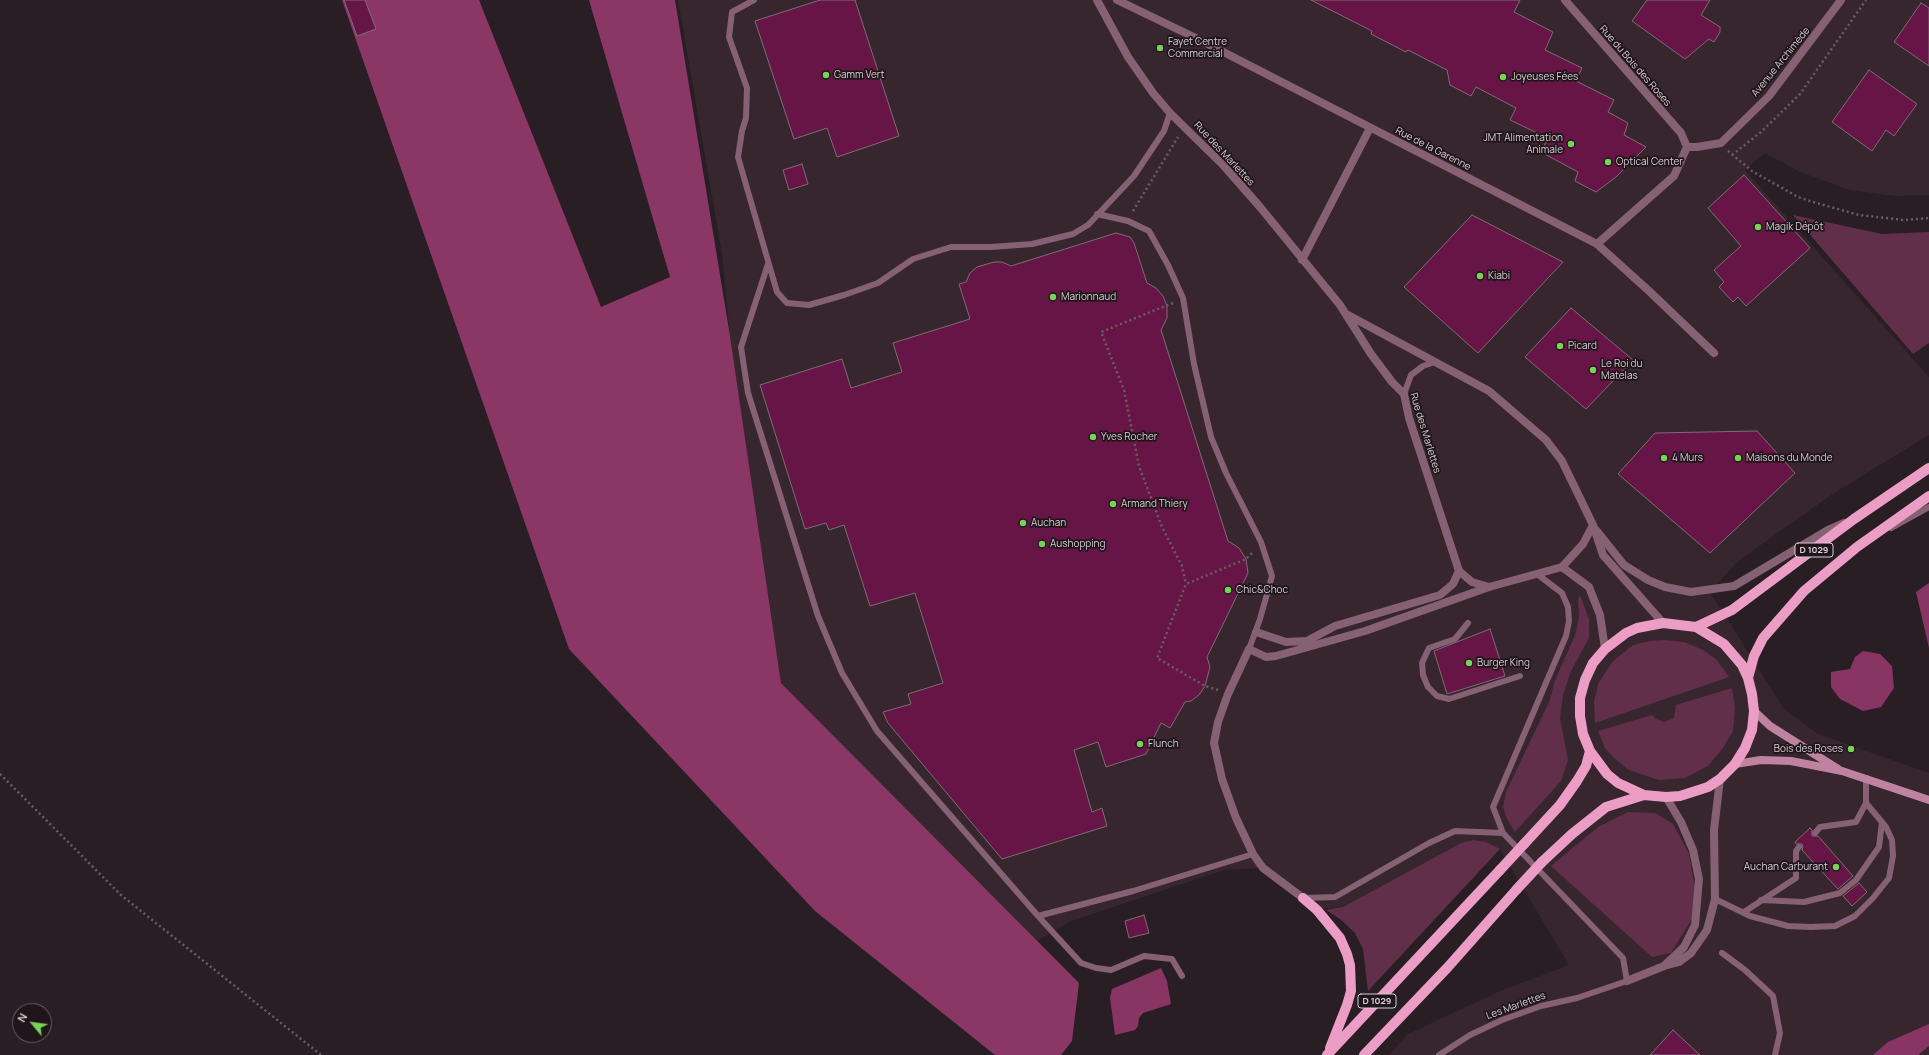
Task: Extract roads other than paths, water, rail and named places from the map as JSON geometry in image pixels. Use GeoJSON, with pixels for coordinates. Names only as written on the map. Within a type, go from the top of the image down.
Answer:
{"type":"FeatureCollection","features":[{"type":"Feature","properties":{"kind":"main road","name":"D 1029"},"geometry":{"type":"LineString","coordinates":[[1696,627],[1732,610],[1854,519],[1929,468]]}},
{"type":"Feature","properties":{"kind":"main road","name":"D 1029"},"geometry":{"type":"LineString","coordinates":[[1748,678],[1754,656],[1763,638],[1804,591],[1857,547],[1929,496]]}},
{"type":"Feature","properties":{"kind":"main road"},"geometry":{"type":"LineString","coordinates":[[1663,623],[1696,627],[1724,644],[1742,665],[1748,678],[1752,694],[1754,711],[1752,730],[1745,748],[1735,764],[1720,779],[1708,787],[1695,793],[1666,798],[1644,794],[1618,783],[1602,769],[1590,751],[1583,734],[1580,716],[1580,698],[1585,680],[1590,669],[1605,649],[1620,637],[1637,628],[1663,623]]}},
{"type":"Feature","properties":{"kind":"main road","name":"D 1029"},"geometry":{"type":"LineString","coordinates":[[1327,1054],[1560,804],[1586,766],[1590,751]]}},
{"type":"Feature","properties":{"kind":"main road","name":"D 1029"},"geometry":{"type":"LineString","coordinates":[[1364,1055],[1448,968],[1542,862],[1572,834],[1606,807],[1644,794]]}},
{"type":"Feature","properties":{"kind":"main road"},"geometry":{"type":"LineString","coordinates":[[1303,898],[1317,910],[1340,938],[1348,954],[1350,965],[1351,990],[1347,1005],[1327,1054]]}},
{"type":"Feature","properties":{"kind":"street","name":"Rue des Marlettes"},"geometry":{"type":"LineString","coordinates":[[1097,0],[1128,57],[1170,113],[1234,176],[1346,314],[1375,360],[1392,382],[1404,394],[1409,418],[1459,571]]}},
{"type":"Feature","properties":{"kind":"street","name":"Rue de la Garenne"},"geometry":{"type":"LineString","coordinates":[[1117,0],[1202,41],[1597,244],[1714,353]]}},
{"type":"Feature","properties":{"kind":"street","name":"Rue du Bois des Roses"},"geometry":{"type":"LineString","coordinates":[[1565,0],[1681,134],[1687,147]]}},
{"type":"Feature","properties":{"kind":"street","name":"Avenue Archimède"},"geometry":{"type":"LineString","coordinates":[[1687,147],[1721,143],[1769,96],[1841,0]]}},
{"type":"Feature","properties":{"kind":"street"},"geometry":{"type":"LineString","coordinates":[[1302,260],[1370,128]]}},
{"type":"Feature","properties":{"kind":"street"},"geometry":{"type":"LineString","coordinates":[[1597,244],[1674,176],[1687,147]]}},
{"type":"Feature","properties":{"kind":"street","name":"Rue des Marlettes"},"geometry":{"type":"LineString","coordinates":[[1346,314],[1489,391],[1546,440],[1562,461],[1593,525]]}},
{"type":"Feature","properties":{"kind":"street"},"geometry":{"type":"LineString","coordinates":[[1593,525],[1624,565],[1648,580],[1665,587],[1691,592],[1734,586],[1828,530],[1854,519]]}},
{"type":"Feature","properties":{"kind":"street"},"geometry":{"type":"LineString","coordinates":[[1303,898],[1263,868],[1253,854],[1236,818],[1222,779],[1214,743],[1218,722],[1228,694],[1249,649],[1266,657],[1276,656],[1365,631],[1489,587],[1562,567],[1583,544],[1593,525]]}},
{"type":"Feature","properties":{"kind":"street"},"geometry":{"type":"LineString","coordinates":[[1593,525],[1603,555],[1663,623]]}},
{"type":"Feature","properties":{"kind":"street"},"geometry":{"type":"LineString","coordinates":[[1562,567],[1589,587],[1600,615],[1605,649]]}},
{"type":"Feature","properties":{"kind":"street"},"geometry":{"type":"LineString","coordinates":[[1256,632],[1286,642],[1307,640],[1335,626],[1440,595],[1453,584],[1459,571],[1472,582],[1489,587]]}},
{"type":"Feature","properties":{"kind":"street"},"geometry":{"type":"LineString","coordinates":[[1754,711],[1770,726],[1842,771]]}},
{"type":"Feature","properties":{"kind":"street"},"geometry":{"type":"LineString","coordinates":[[1735,764],[1761,760],[1790,761],[1842,771],[1929,800]]}},
{"type":"Feature","properties":{"kind":"street"},"geometry":{"type":"LineString","coordinates":[[1628,981],[1664,966],[1679,962],[1691,953],[1707,930],[1715,899],[1714,830],[1720,779]]}},
{"type":"Feature","properties":{"kind":"street"},"geometry":{"type":"LineString","coordinates":[[1664,966],[1684,947],[1693,930],[1697,910],[1699,879],[1697,862],[1688,838],[1681,822],[1666,798]]}},
{"type":"Feature","properties":{"kind":"lane"},"geometry":{"type":"LineString","coordinates":[[754,0],[732,12],[728,37],[747,88],[746,118],[738,157],[777,292],[787,303],[809,305],[878,283],[913,259],[951,247],[991,247],[1039,242],[1073,234],[1088,224],[1134,176],[1164,131],[1170,113]]}},
{"type":"Feature","properties":{"kind":"lane"},"geometry":{"type":"LineString","coordinates":[[1098,214],[1128,221],[1149,231],[1168,264],[1183,298],[1194,364],[1211,437],[1226,474],[1262,542],[1272,576],[1256,632],[1249,649]]}},
{"type":"Feature","properties":{"kind":"lane"},"geometry":{"type":"LineString","coordinates":[[768,264],[741,348],[748,393],[818,616],[842,673],[877,731],[1038,916],[1081,963],[1096,968],[1111,970],[1144,956],[1172,959],[1182,976]]}},
{"type":"Feature","properties":{"kind":"lane"},"geometry":{"type":"LineString","coordinates":[[1404,394],[1411,375],[1423,366],[1435,362]]}},
{"type":"Feature","properties":{"kind":"lane"},"geometry":{"type":"LineString","coordinates":[[1857,547],[1929,507]]}},
{"type":"Feature","properties":{"kind":"lane"},"geometry":{"type":"LineString","coordinates":[[1537,574],[1562,593],[1568,607],[1569,621],[1566,636],[1493,807],[1504,833],[1623,958],[1628,981]]}},
{"type":"Feature","properties":{"kind":"lane"},"geometry":{"type":"LineString","coordinates":[[1468,623],[1455,638],[1429,648],[1422,663],[1423,675],[1428,687],[1437,696],[1449,699],[1520,676]]}},
{"type":"Feature","properties":{"kind":"lane"},"geometry":{"type":"LineString","coordinates":[[1815,833],[1820,827],[1856,822],[1866,803],[1866,778]]}},
{"type":"Feature","properties":{"kind":"lane"},"geometry":{"type":"LineString","coordinates":[[1715,899],[1750,916],[1788,926],[1835,926],[1855,916],[1873,898],[1889,878],[1893,856],[1892,840],[1882,822],[1866,803]]}},
{"type":"Feature","properties":{"kind":"lane"},"geometry":{"type":"LineString","coordinates":[[1761,900],[1804,902],[1840,893],[1856,880],[1879,847],[1882,822]]}},
{"type":"Feature","properties":{"kind":"lane"},"geometry":{"type":"LineString","coordinates":[[1303,898],[1335,897],[1429,843],[1455,831],[1504,833]]}},
{"type":"Feature","properties":{"kind":"lane"},"geometry":{"type":"LineString","coordinates":[[1744,912],[1796,878],[1796,851],[1799,847]]}},
{"type":"Feature","properties":{"kind":"lane"},"geometry":{"type":"LineString","coordinates":[[1038,916],[1133,890],[1253,854]]}},
{"type":"Feature","properties":{"kind":"lane"},"geometry":{"type":"LineString","coordinates":[[1722,953],[1745,970],[1773,996],[1780,1033],[1776,1055]]}},
{"type":"Feature","properties":{"kind":"lane","name":"Les Marlettes"},"geometry":{"type":"LineString","coordinates":[[1439,1055],[1470,1036],[1502,1020],[1541,1006],[1577,998],[1628,981]]}},
{"type":"Feature","properties":{"kind":"place","name":"Fayet Centre Commercial"},"geometry":{"type":"Point","coordinates":[1160,48]}},
{"type":"Feature","properties":{"kind":"place","name":"Gamm Vert"},"geometry":{"type":"Point","coordinates":[826,75]}},
{"type":"Feature","properties":{"kind":"place","name":"Joyeuses Fées"},"geometry":{"type":"Point","coordinates":[1503,77]}},
{"type":"Feature","properties":{"kind":"place","name":"JMT Alimentation Animale"},"geometry":{"type":"Point","coordinates":[1571,144]}},
{"type":"Feature","properties":{"kind":"place","name":"Optical Center"},"geometry":{"type":"Point","coordinates":[1608,162]}},
{"type":"Feature","properties":{"kind":"place","name":"Magik Dépôt"},"geometry":{"type":"Point","coordinates":[1758,227]}},
{"type":"Feature","properties":{"kind":"place","name":"Kiabi"},"geometry":{"type":"Point","coordinates":[1480,276]}},
{"type":"Feature","properties":{"kind":"place","name":"Marionnaud"},"geometry":{"type":"Point","coordinates":[1053,297]}},
{"type":"Feature","properties":{"kind":"place","name":"Picard"},"geometry":{"type":"Point","coordinates":[1560,346]}},
{"type":"Feature","properties":{"kind":"place","name":"Le Roi du Matelas"},"geometry":{"type":"Point","coordinates":[1593,370]}},
{"type":"Feature","properties":{"kind":"place","name":"Yves Rocher"},"geometry":{"type":"Point","coordinates":[1093,437]}},
{"type":"Feature","properties":{"kind":"place","name":"4 Murs"},"geometry":{"type":"Point","coordinates":[1664,458]}},
{"type":"Feature","properties":{"kind":"place","name":"Maisons du Monde"},"geometry":{"type":"Point","coordinates":[1738,458]}},
{"type":"Feature","properties":{"kind":"place","name":"Armand Thiery"},"geometry":{"type":"Point","coordinates":[1113,504]}},
{"type":"Feature","properties":{"kind":"place","name":"Auchan"},"geometry":{"type":"Point","coordinates":[1023,523]}},
{"type":"Feature","properties":{"kind":"place","name":"Aushopping"},"geometry":{"type":"Point","coordinates":[1042,544]}},
{"type":"Feature","properties":{"kind":"place","name":"Chic&Choc"},"geometry":{"type":"Point","coordinates":[1228,590]}},
{"type":"Feature","properties":{"kind":"place","name":"Burger King"},"geometry":{"type":"Point","coordinates":[1469,663]}},
{"type":"Feature","properties":{"kind":"place","name":"Flunch"},"geometry":{"type":"Point","coordinates":[1140,744]}},
{"type":"Feature","properties":{"kind":"place","name":"Bois des Roses"},"geometry":{"type":"Point","coordinates":[1851,749]}},
{"type":"Feature","properties":{"kind":"place","name":"Auchan Carburant"},"geometry":{"type":"Point","coordinates":[1836,867]}}]}
